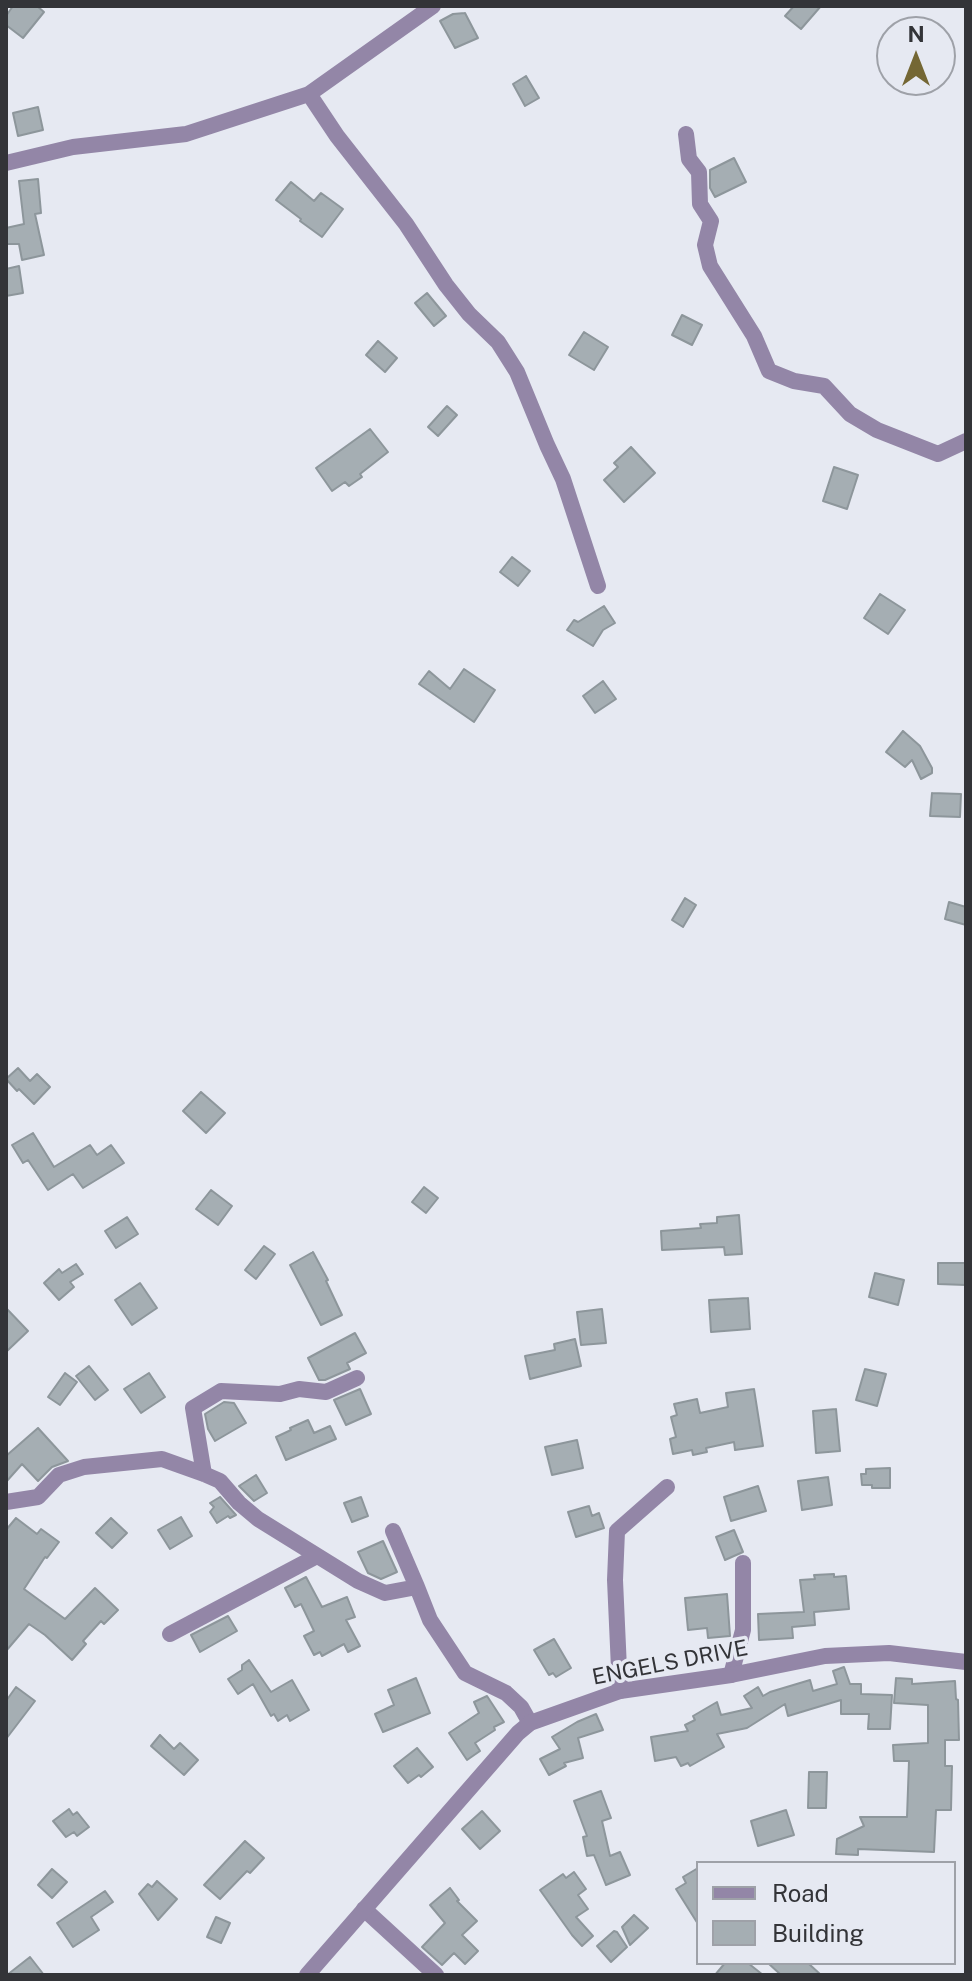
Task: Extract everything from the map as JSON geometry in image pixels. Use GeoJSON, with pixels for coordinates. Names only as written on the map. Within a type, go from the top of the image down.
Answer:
{"type":"FeatureCollection","features":[{"type":"Feature","properties":{"kind":"street"},"geometry":{"type":"LineString","coordinates":[[6,163],[73,147],[186,134],[309,94],[433,6]]}},
{"type":"Feature","properties":{"kind":"street"},"geometry":{"type":"LineString","coordinates":[[309,94],[337,136],[406,224],[446,285],[469,314],[498,342],[517,372],[563,479],[598,586]]}},
{"type":"Feature","properties":{"kind":"street"},"geometry":{"type":"LineString","coordinates":[[686,134],[689,159],[699,172],[700,204],[711,221],[705,245],[710,266],[754,336],[769,371],[794,381],[824,386],[850,414],[877,430],[938,454],[966,441]]}},
{"type":"Feature","properties":{"kind":"street"},"geometry":{"type":"LineString","coordinates":[[204,1474],[193,1408],[221,1391],[280,1394],[299,1389],[326,1392],[357,1378]]}},
{"type":"Feature","properties":{"kind":"street"},"geometry":{"type":"LineString","coordinates":[[6,1502],[38,1497],[59,1475],[84,1467],[162,1459],[220,1481],[258,1519],[358,1581],[385,1593],[417,1587]]}},
{"type":"Feature","properties":{"kind":"street"},"geometry":{"type":"LineString","coordinates":[[620,1691],[615,1580],[617,1531],[667,1487]]}},
{"type":"Feature","properties":{"kind":"street"},"geometry":{"type":"LineString","coordinates":[[393,1531],[430,1620],[465,1673],[506,1693],[521,1707],[530,1723]]}},
{"type":"Feature","properties":{"kind":"street"},"geometry":{"type":"LineString","coordinates":[[170,1634],[317,1556]]}},
{"type":"Feature","properties":{"kind":"street"},"geometry":{"type":"LineString","coordinates":[[731,1675],[743,1630],[743,1563]]}},
{"type":"Feature","properties":{"kind":"street","name":"ENGELS DRIVE"},"geometry":{"type":"LineString","coordinates":[[307,1975],[530,1723],[620,1691],[731,1675],[825,1656],[889,1653],[966,1662]]}},
{"type":"Feature","properties":{"kind":"street"},"geometry":{"type":"LineString","coordinates":[[364,1909],[436,1975]]}},
{"type":"Feature","properties":{"kind":"building"},"geometry":{"type":"Polygon","coordinates":[[[13,6],[37,6],[44,12],[23,38],[6,25],[6,16],[13,6]]]}},
{"type":"Feature","properties":{"kind":"building"},"geometry":{"type":"Polygon","coordinates":[[[794,6],[821,6],[801,29],[785,16],[794,6]]]}},
{"type":"Feature","properties":{"kind":"building"},"geometry":{"type":"Polygon","coordinates":[[[465,13],[478,38],[455,48],[440,21],[453,14],[465,13]]]}},
{"type":"Feature","properties":{"kind":"building"},"geometry":{"type":"Polygon","coordinates":[[[526,76],[539,98],[525,106],[513,84],[526,76]]]}},
{"type":"Feature","properties":{"kind":"building"},"geometry":{"type":"Polygon","coordinates":[[[38,107],[43,130],[18,136],[13,113],[38,107]]]}},
{"type":"Feature","properties":{"kind":"building"},"geometry":{"type":"Polygon","coordinates":[[[734,158],[746,182],[715,197],[710,188],[710,170],[734,158]]]}},
{"type":"Feature","properties":{"kind":"building"},"geometry":{"type":"Polygon","coordinates":[[[38,179],[41,213],[35,214],[44,255],[22,260],[19,244],[6,244],[6,228],[24,224],[19,181],[38,179]]]}},
{"type":"Feature","properties":{"kind":"building"},"geometry":{"type":"Polygon","coordinates":[[[291,182],[314,201],[321,193],[343,209],[322,237],[276,200],[291,182]]]}},
{"type":"Feature","properties":{"kind":"building"},"geometry":{"type":"Polygon","coordinates":[[[19,266],[23,293],[6,296],[6,269],[19,266]]]}},
{"type":"Feature","properties":{"kind":"building"},"geometry":{"type":"Polygon","coordinates":[[[427,293],[446,316],[434,326],[415,303],[427,293]]]}},
{"type":"Feature","properties":{"kind":"building"},"geometry":{"type":"Polygon","coordinates":[[[682,315],[702,325],[692,345],[672,335],[682,315]]]}},
{"type":"Feature","properties":{"kind":"building"},"geometry":{"type":"Polygon","coordinates":[[[584,332],[608,347],[594,370],[569,355],[584,332]]]}},
{"type":"Feature","properties":{"kind":"building"},"geometry":{"type":"Polygon","coordinates":[[[378,341],[397,358],[385,372],[366,355],[378,341]]]}},
{"type":"Feature","properties":{"kind":"building"},"geometry":{"type":"Polygon","coordinates":[[[447,406],[457,415],[438,436],[428,427],[447,406]]]}},
{"type":"Feature","properties":{"kind":"building"},"geometry":{"type":"Polygon","coordinates":[[[370,429],[388,452],[360,474],[362,477],[349,486],[345,482],[332,491],[316,468],[370,429]]]}},
{"type":"Feature","properties":{"kind":"building"},"geometry":{"type":"Polygon","coordinates":[[[631,447],[655,473],[624,502],[604,480],[618,467],[614,463],[631,447]]]}},
{"type":"Feature","properties":{"kind":"building"},"geometry":{"type":"Polygon","coordinates":[[[834,467],[858,475],[847,509],[823,501],[834,467]]]}},
{"type":"Feature","properties":{"kind":"building"},"geometry":{"type":"Polygon","coordinates":[[[512,557],[530,571],[518,586],[500,572],[512,557]]]}},
{"type":"Feature","properties":{"kind":"building"},"geometry":{"type":"Polygon","coordinates":[[[880,594],[905,610],[888,634],[864,618],[880,594]]]}},
{"type":"Feature","properties":{"kind":"building"},"geometry":{"type":"Polygon","coordinates":[[[604,606],[615,623],[603,630],[593,646],[567,630],[574,620],[578,622],[604,606]]]}},
{"type":"Feature","properties":{"kind":"building"},"geometry":{"type":"Polygon","coordinates":[[[464,669],[495,690],[474,722],[419,684],[429,671],[450,689],[464,669]]]}},
{"type":"Feature","properties":{"kind":"building"},"geometry":{"type":"Polygon","coordinates":[[[603,681],[616,699],[595,713],[583,696],[603,681]]]}},
{"type":"Feature","properties":{"kind":"building"},"geometry":{"type":"Polygon","coordinates":[[[903,731],[920,746],[932,768],[932,773],[921,779],[912,760],[905,767],[886,752],[903,731]]]}},
{"type":"Feature","properties":{"kind":"building"},"geometry":{"type":"Polygon","coordinates":[[[932,793],[961,794],[960,817],[930,816],[932,793]]]}},
{"type":"Feature","properties":{"kind":"building"},"geometry":{"type":"Polygon","coordinates":[[[685,898],[696,905],[683,927],[672,920],[685,898]]]}},
{"type":"Feature","properties":{"kind":"building"},"geometry":{"type":"Polygon","coordinates":[[[949,902],[966,907],[966,925],[945,919],[949,902]]]}},
{"type":"Feature","properties":{"kind":"building"},"geometry":{"type":"Polygon","coordinates":[[[18,1068],[30,1081],[37,1074],[50,1087],[34,1104],[6,1079],[18,1068]]]}},
{"type":"Feature","properties":{"kind":"building"},"geometry":{"type":"Polygon","coordinates":[[[201,1092],[225,1113],[206,1133],[183,1111],[201,1092]]]}},
{"type":"Feature","properties":{"kind":"building"},"geometry":{"type":"Polygon","coordinates":[[[33,1133],[54,1167],[90,1145],[97,1155],[111,1145],[124,1163],[83,1188],[73,1174],[48,1190],[28,1160],[23,1163],[12,1145],[33,1133]]]}},
{"type":"Feature","properties":{"kind":"building"},"geometry":{"type":"Polygon","coordinates":[[[424,1187],[438,1198],[426,1213],[412,1202],[424,1187]]]}},
{"type":"Feature","properties":{"kind":"building"},"geometry":{"type":"Polygon","coordinates":[[[211,1190],[232,1206],[218,1225],[196,1209],[211,1190]]]}},
{"type":"Feature","properties":{"kind":"building"},"geometry":{"type":"Polygon","coordinates":[[[739,1215],[742,1254],[725,1255],[724,1247],[662,1250],[661,1231],[701,1228],[700,1224],[717,1223],[717,1217],[739,1215]]]}},
{"type":"Feature","properties":{"kind":"building"},"geometry":{"type":"Polygon","coordinates":[[[127,1217],[138,1234],[116,1248],[105,1231],[127,1217]]]}},
{"type":"Feature","properties":{"kind":"building"},"geometry":{"type":"Polygon","coordinates":[[[264,1246],[275,1254],[256,1279],[245,1270],[264,1246]]]}},
{"type":"Feature","properties":{"kind":"building"},"geometry":{"type":"Polygon","coordinates":[[[313,1252],[342,1315],[321,1325],[290,1265],[313,1252]]]}},
{"type":"Feature","properties":{"kind":"building"},"geometry":{"type":"Polygon","coordinates":[[[938,1263],[966,1263],[966,1285],[938,1284],[938,1263]]]}},
{"type":"Feature","properties":{"kind":"building"},"geometry":{"type":"Polygon","coordinates":[[[76,1264],[83,1274],[70,1282],[74,1287],[59,1300],[44,1283],[59,1269],[62,1273],[76,1264]]]}},
{"type":"Feature","properties":{"kind":"building"},"geometry":{"type":"Polygon","coordinates":[[[875,1273],[904,1280],[898,1305],[869,1297],[875,1273]]]}},
{"type":"Feature","properties":{"kind":"building"},"geometry":{"type":"Polygon","coordinates":[[[140,1283],[157,1308],[132,1325],[115,1300],[140,1283]]]}},
{"type":"Feature","properties":{"kind":"building"},"geometry":{"type":"Polygon","coordinates":[[[748,1298],[750,1329],[711,1332],[709,1300],[748,1298]]]}},
{"type":"Feature","properties":{"kind":"building"},"geometry":{"type":"Polygon","coordinates":[[[6,1308],[28,1331],[6,1352],[6,1308]]]}},
{"type":"Feature","properties":{"kind":"building"},"geometry":{"type":"Polygon","coordinates":[[[602,1309],[606,1343],[581,1345],[577,1312],[602,1309]]]}},
{"type":"Feature","properties":{"kind":"building"},"geometry":{"type":"Polygon","coordinates":[[[355,1333],[366,1353],[347,1363],[350,1369],[319,1380],[308,1358],[355,1333]]]}},
{"type":"Feature","properties":{"kind":"building"},"geometry":{"type":"Polygon","coordinates":[[[575,1339],[581,1366],[530,1379],[525,1356],[555,1350],[554,1344],[575,1339]]]}},
{"type":"Feature","properties":{"kind":"building"},"geometry":{"type":"Polygon","coordinates":[[[89,1366],[108,1390],[95,1400],[76,1376],[89,1366]]]}},
{"type":"Feature","properties":{"kind":"building"},"geometry":{"type":"Polygon","coordinates":[[[865,1369],[886,1374],[877,1406],[856,1400],[865,1369]]]}},
{"type":"Feature","properties":{"kind":"building"},"geometry":{"type":"Polygon","coordinates":[[[65,1373],[77,1382],[60,1405],[48,1397],[65,1373]]]}},
{"type":"Feature","properties":{"kind":"building"},"geometry":{"type":"Polygon","coordinates":[[[149,1373],[165,1397],[141,1413],[124,1389],[149,1373]]]}},
{"type":"Feature","properties":{"kind":"building"},"geometry":{"type":"Polygon","coordinates":[[[360,1389],[371,1414],[346,1425],[334,1400],[360,1389]]]}},
{"type":"Feature","properties":{"kind":"building"},"geometry":{"type":"Polygon","coordinates":[[[754,1389],[763,1446],[735,1450],[734,1442],[706,1448],[707,1452],[693,1455],[692,1450],[673,1454],[670,1439],[676,1437],[671,1417],[677,1415],[674,1404],[697,1399],[700,1413],[728,1407],[726,1393],[754,1389]]]}},
{"type":"Feature","properties":{"kind":"building"},"geometry":{"type":"Polygon","coordinates":[[[224,1402],[234,1403],[246,1423],[215,1441],[205,1414],[224,1402]]]}},
{"type":"Feature","properties":{"kind":"building"},"geometry":{"type":"Polygon","coordinates":[[[836,1409],[840,1451],[816,1453],[813,1411],[836,1409]]]}},
{"type":"Feature","properties":{"kind":"building"},"geometry":{"type":"Polygon","coordinates":[[[308,1420],[314,1433],[330,1426],[336,1439],[286,1460],[276,1437],[308,1420]]]}},
{"type":"Feature","properties":{"kind":"building"},"geometry":{"type":"Polygon","coordinates":[[[38,1428],[68,1461],[52,1467],[38,1481],[22,1464],[6,1482],[6,1456],[38,1428]]]}},
{"type":"Feature","properties":{"kind":"building"},"geometry":{"type":"Polygon","coordinates":[[[577,1440],[583,1468],[552,1475],[545,1447],[577,1440]]]}},
{"type":"Feature","properties":{"kind":"building"},"geometry":{"type":"Polygon","coordinates":[[[890,1468],[890,1488],[862,1485],[861,1474],[866,1474],[866,1469],[890,1468]]]}},
{"type":"Feature","properties":{"kind":"building"},"geometry":{"type":"Polygon","coordinates":[[[256,1475],[267,1493],[254,1501],[239,1486],[256,1475]]]}},
{"type":"Feature","properties":{"kind":"building"},"geometry":{"type":"Polygon","coordinates":[[[828,1477],[832,1505],[802,1510],[798,1481],[828,1477]]]}},
{"type":"Feature","properties":{"kind":"building"},"geometry":{"type":"Polygon","coordinates":[[[758,1486],[766,1511],[731,1521],[724,1497],[758,1486]]]}},
{"type":"Feature","properties":{"kind":"building"},"geometry":{"type":"Polygon","coordinates":[[[220,1497],[236,1515],[217,1523],[210,1512],[214,1507],[210,1503],[220,1497]]]}},
{"type":"Feature","properties":{"kind":"building"},"geometry":{"type":"Polygon","coordinates":[[[361,1497],[368,1516],[352,1522],[344,1503],[361,1497]]]}},
{"type":"Feature","properties":{"kind":"building"},"geometry":{"type":"Polygon","coordinates":[[[589,1506],[592,1516],[599,1513],[604,1528],[576,1537],[568,1512],[589,1506]]]}},
{"type":"Feature","properties":{"kind":"building"},"geometry":{"type":"Polygon","coordinates":[[[181,1517],[192,1536],[170,1549],[158,1530],[181,1517]]]}},
{"type":"Feature","properties":{"kind":"building"},"geometry":{"type":"Polygon","coordinates":[[[16,1518],[37,1534],[41,1529],[59,1542],[24,1589],[65,1619],[95,1588],[118,1610],[104,1624],[101,1621],[83,1641],[86,1644],[72,1660],[29,1624],[6,1651],[6,1530],[16,1518]]]}},
{"type":"Feature","properties":{"kind":"building"},"geometry":{"type":"Polygon","coordinates":[[[111,1518],[127,1533],[112,1548],[96,1533],[111,1518]]]}},
{"type":"Feature","properties":{"kind":"building"},"geometry":{"type":"Polygon","coordinates":[[[734,1530],[743,1552],[725,1560],[716,1537],[734,1530]]]}},
{"type":"Feature","properties":{"kind":"building"},"geometry":{"type":"Polygon","coordinates":[[[383,1541],[397,1572],[381,1579],[368,1573],[358,1552],[383,1541]]]}},
{"type":"Feature","properties":{"kind":"building"},"geometry":{"type":"Polygon","coordinates":[[[834,1574],[834,1577],[846,1576],[849,1609],[814,1612],[815,1625],[792,1627],[793,1638],[759,1640],[758,1614],[804,1612],[800,1580],[815,1579],[814,1575],[834,1574]]]}},
{"type":"Feature","properties":{"kind":"building"},"geometry":{"type":"Polygon","coordinates":[[[306,1577],[322,1607],[347,1597],[355,1617],[346,1620],[360,1646],[348,1652],[344,1644],[322,1656],[320,1652],[314,1655],[304,1636],[314,1631],[301,1604],[295,1607],[285,1588],[306,1577]]]}},
{"type":"Feature","properties":{"kind":"building"},"geometry":{"type":"Polygon","coordinates":[[[727,1594],[730,1636],[708,1638],[707,1628],[688,1630],[685,1598],[727,1594]]]}},
{"type":"Feature","properties":{"kind":"building"},"geometry":{"type":"Polygon","coordinates":[[[228,1616],[237,1631],[200,1652],[191,1635],[228,1616]]]}},
{"type":"Feature","properties":{"kind":"building"},"geometry":{"type":"Polygon","coordinates":[[[554,1639],[571,1668],[556,1677],[553,1673],[549,1675],[534,1650],[554,1639]]]}},
{"type":"Feature","properties":{"kind":"building"},"geometry":{"type":"Polygon","coordinates":[[[249,1660],[271,1692],[292,1680],[309,1710],[290,1721],[287,1715],[278,1721],[274,1714],[271,1716],[253,1684],[238,1694],[228,1679],[242,1670],[242,1665],[249,1660]]]}},
{"type":"Feature","properties":{"kind":"building"},"geometry":{"type":"Polygon","coordinates":[[[844,1667],[850,1684],[861,1684],[861,1694],[892,1695],[890,1729],[868,1729],[869,1714],[841,1714],[841,1700],[788,1716],[785,1704],[747,1728],[717,1734],[724,1747],[690,1766],[688,1763],[681,1766],[676,1757],[655,1761],[651,1737],[688,1731],[685,1725],[695,1720],[693,1716],[717,1702],[721,1715],[752,1708],[744,1696],[758,1687],[763,1696],[810,1680],[813,1691],[837,1684],[833,1671],[844,1667]]]}},
{"type":"Feature","properties":{"kind":"building"},"geometry":{"type":"Polygon","coordinates":[[[416,1678],[430,1713],[383,1732],[375,1714],[394,1705],[388,1690],[416,1678]]]}},
{"type":"Feature","properties":{"kind":"building"},"geometry":{"type":"Polygon","coordinates":[[[896,1678],[912,1679],[912,1684],[955,1681],[959,1740],[945,1740],[945,1766],[952,1766],[951,1810],[936,1810],[934,1852],[858,1849],[858,1855],[836,1854],[837,1839],[864,1826],[860,1817],[907,1817],[909,1761],[894,1761],[893,1745],[928,1743],[928,1705],[894,1703],[896,1678]]]}},
{"type":"Feature","properties":{"kind":"building"},"geometry":{"type":"Polygon","coordinates":[[[16,1687],[35,1701],[6,1739],[6,1701],[16,1687]]]}},
{"type":"Feature","properties":{"kind":"building"},"geometry":{"type":"Polygon","coordinates":[[[487,1696],[504,1722],[475,1743],[480,1751],[467,1760],[449,1733],[479,1713],[474,1702],[487,1696]]]}},
{"type":"Feature","properties":{"kind":"building"},"geometry":{"type":"Polygon","coordinates":[[[596,1714],[603,1730],[578,1738],[583,1758],[564,1763],[566,1766],[549,1775],[540,1759],[560,1749],[552,1737],[596,1714]]]}},
{"type":"Feature","properties":{"kind":"building"},"geometry":{"type":"Polygon","coordinates":[[[160,1735],[174,1749],[180,1743],[198,1760],[184,1775],[151,1746],[160,1735]]]}},
{"type":"Feature","properties":{"kind":"building"},"geometry":{"type":"Polygon","coordinates":[[[417,1748],[433,1767],[408,1783],[394,1766],[417,1748]]]}},
{"type":"Feature","properties":{"kind":"building"},"geometry":{"type":"Polygon","coordinates":[[[809,1772],[827,1772],[826,1808],[808,1808],[809,1772]]]}},
{"type":"Feature","properties":{"kind":"building"},"geometry":{"type":"Polygon","coordinates":[[[601,1791],[611,1818],[602,1821],[610,1856],[620,1852],[630,1875],[606,1885],[594,1855],[587,1856],[583,1837],[587,1836],[574,1801],[601,1791]]]}},
{"type":"Feature","properties":{"kind":"building"},"geometry":{"type":"Polygon","coordinates":[[[69,1809],[73,1815],[77,1812],[89,1827],[77,1836],[74,1832],[66,1837],[53,1821],[69,1809]]]}},
{"type":"Feature","properties":{"kind":"building"},"geometry":{"type":"Polygon","coordinates":[[[786,1810],[794,1835],[758,1846],[751,1821],[786,1810]]]}},
{"type":"Feature","properties":{"kind":"building"},"geometry":{"type":"Polygon","coordinates":[[[482,1811],[500,1831],[480,1849],[462,1829],[482,1811]]]}},
{"type":"Feature","properties":{"kind":"building"},"geometry":{"type":"Polygon","coordinates":[[[245,1841],[264,1858],[220,1899],[204,1885],[245,1841]]]}},
{"type":"Feature","properties":{"kind":"building"},"geometry":{"type":"Polygon","coordinates":[[[52,1869],[67,1882],[52,1898],[38,1885],[52,1869]]]}},
{"type":"Feature","properties":{"kind":"building"},"geometry":{"type":"Polygon","coordinates":[[[696,1869],[696,1921],[676,1889],[686,1883],[683,1877],[696,1869]]]}},
{"type":"Feature","properties":{"kind":"building"},"geometry":{"type":"Polygon","coordinates":[[[574,1872],[586,1889],[578,1895],[588,1909],[576,1917],[593,1936],[582,1946],[540,1890],[563,1874],[566,1878],[574,1872]]]}},
{"type":"Feature","properties":{"kind":"building"},"geometry":{"type":"Polygon","coordinates":[[[157,1881],[177,1899],[158,1920],[139,1894],[148,1884],[152,1887],[157,1881]]]}},
{"type":"Feature","properties":{"kind":"building"},"geometry":{"type":"Polygon","coordinates":[[[450,1888],[457,1901],[477,1921],[462,1935],[478,1951],[465,1964],[454,1953],[442,1965],[422,1947],[445,1923],[430,1905],[450,1888]]]}},
{"type":"Feature","properties":{"kind":"building"},"geometry":{"type":"Polygon","coordinates":[[[105,1891],[113,1902],[91,1917],[99,1930],[73,1947],[57,1923],[105,1891]]]}},
{"type":"Feature","properties":{"kind":"building"},"geometry":{"type":"Polygon","coordinates":[[[634,1915],[648,1928],[630,1945],[622,1927],[634,1915]]]}},
{"type":"Feature","properties":{"kind":"building"},"geometry":{"type":"Polygon","coordinates":[[[216,1917],[230,1923],[221,1943],[207,1937],[216,1917]]]}},
{"type":"Feature","properties":{"kind":"building"},"geometry":{"type":"Polygon","coordinates":[[[614,1931],[627,1947],[611,1962],[597,1946],[614,1931]]]}},
{"type":"Feature","properties":{"kind":"building"},"geometry":{"type":"Polygon","coordinates":[[[30,1957],[44,1975],[7,1975],[30,1957]]]}},
{"type":"Feature","properties":{"kind":"building"},"geometry":{"type":"Polygon","coordinates":[[[723,1965],[750,1965],[763,1975],[715,1975],[723,1965]]]}},
{"type":"Feature","properties":{"kind":"building"},"geometry":{"type":"Polygon","coordinates":[[[770,1965],[810,1965],[821,1975],[781,1975],[770,1965]]]}}]}
